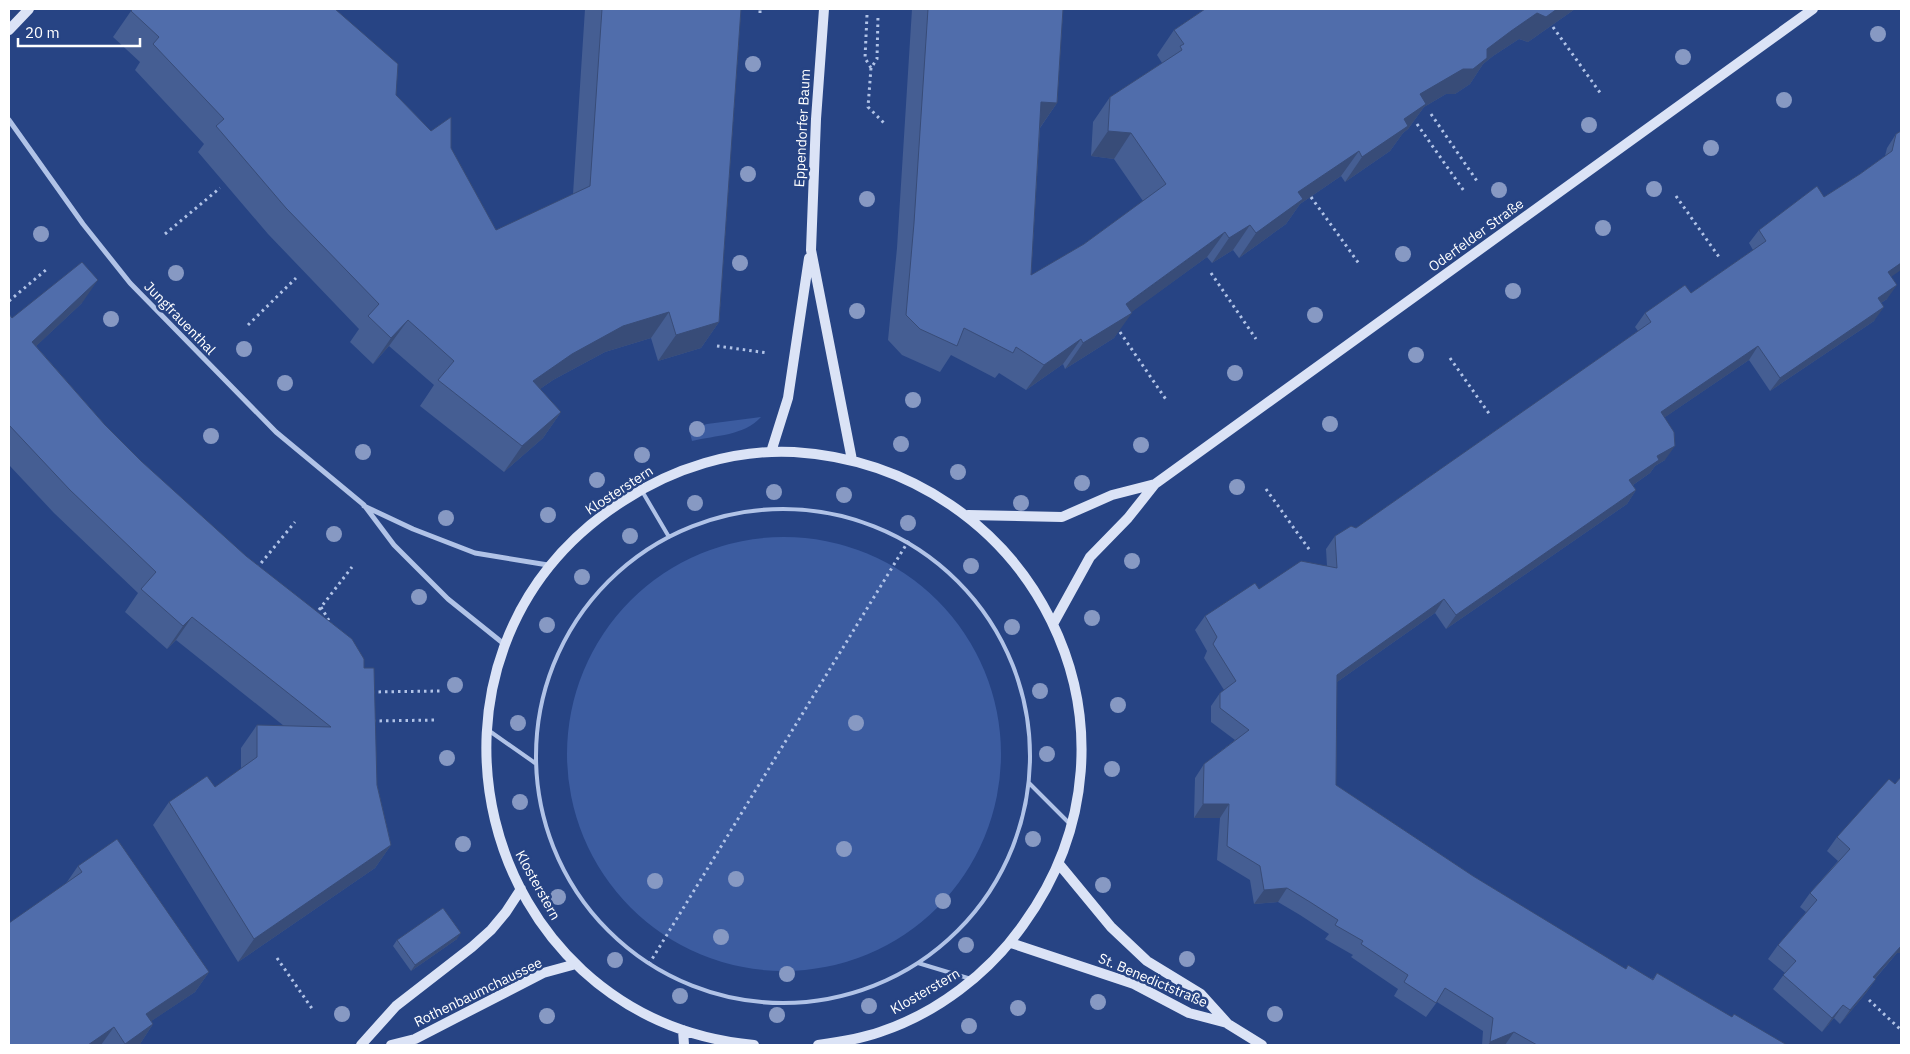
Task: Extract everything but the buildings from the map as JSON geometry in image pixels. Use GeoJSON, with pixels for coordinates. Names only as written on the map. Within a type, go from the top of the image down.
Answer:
{"type":"FeatureCollection","features":[{"type":"Feature","properties":{"kind":"main road"},"geometry":{"type":"LineString","coordinates":[[9,30],[29,9]]}},
{"type":"Feature","properties":{"kind":"main road","name":"Eppendorfer Baum"},"geometry":{"type":"LineString","coordinates":[[771,452],[788,398],[810,250],[816,119],[824,9]]}},
{"type":"Feature","properties":{"kind":"main road","name":"Oderfelder Straße"},"geometry":{"type":"LineString","coordinates":[[1053,624],[1090,557],[1128,518],[1155,484],[1813,9]]}},
{"type":"Feature","properties":{"kind":"main road","name":"Eppendorfer Baum"},"geometry":{"type":"LineString","coordinates":[[810,250],[852,460]]}},
{"type":"Feature","properties":{"kind":"main road","name":"Klosterstern"},"geometry":{"type":"LineString","coordinates":[[754,1045],[729,1043],[683,1030],[651,1017],[611,993],[576,964],[540,920],[521,889],[504,852],[494,823],[487,776],[486,729],[490,697],[504,644],[517,614],[548,565],[576,535],[641,489],[665,477],[702,463],[740,455],[793,452],[852,460],[900,475],[935,493],[968,515],[993,538],[1037,592],[1053,624],[1068,662],[1078,703],[1082,744],[1078,790],[1072,826],[1059,864],[1038,906],[1011,943],[973,979],[922,1012],[881,1032],[818,1045]]}},
{"type":"Feature","properties":{"kind":"main road","name":"Oderfelder Straße"},"geometry":{"type":"LineString","coordinates":[[968,515],[1062,517],[1112,496],[1155,484]]}},
{"type":"Feature","properties":{"kind":"main road","name":"St. Benedictstraße"},"geometry":{"type":"LineString","coordinates":[[1059,864],[1111,928],[1147,960],[1201,994],[1228,1024]]}},
{"type":"Feature","properties":{"kind":"main road","name":"Rothenbaumchaussee"},"geometry":{"type":"LineString","coordinates":[[361,1045],[396,1006],[491,930],[521,889]]}},
{"type":"Feature","properties":{"kind":"main road","name":"St. Benedictstraße"},"geometry":{"type":"LineString","coordinates":[[1011,943],[1134,984],[1189,1013],[1228,1024],[1262,1045]]}},
{"type":"Feature","properties":{"kind":"main road","name":"Rothenbaumchaussee"},"geometry":{"type":"LineString","coordinates":[[392,1045],[415,1039],[543,973],[576,964]]}},
{"type":"Feature","properties":{"kind":"main road"},"geometry":{"type":"LineString","coordinates":[[683,1030],[684,1045]]}},
{"type":"Feature","properties":{"kind":"street","name":"Jungfrauenthal"},"geometry":{"type":"LineString","coordinates":[[9,120],[82,224],[130,282],[276,432],[364,506],[394,545],[448,599],[504,644]]}},
{"type":"Feature","properties":{"kind":"street","name":"Jungfrauenthal"},"geometry":{"type":"LineString","coordinates":[[364,506],[414,529],[475,552],[548,565]]}},
{"type":"Feature","properties":{"kind":"lane"},"geometry":{"type":"LineString","coordinates":[[641,489],[669,537]]}},
{"type":"Feature","properties":{"kind":"lane"},"geometry":{"type":"LineString","coordinates":[[804,510],[855,518],[881,526],[909,540],[956,574],[981,602],[992,618],[1012,659],[1021,686],[1028,735],[1029,783],[1015,842],[1002,872],[976,909],[955,932],[918,963],[901,974],[847,994],[794,1003],[736,999],[722,996],[676,979],[627,950],[581,902],[558,857],[548,831],[535,762],[534,740],[544,686],[556,654],[569,630],[584,609],[628,563],[669,537],[698,526],[733,518],[804,510]]}},
{"type":"Feature","properties":{"kind":"lane"},"geometry":{"type":"LineString","coordinates":[[486,729],[535,762]]}},
{"type":"Feature","properties":{"kind":"lane"},"geometry":{"type":"LineString","coordinates":[[1029,783],[1072,826]]}},
{"type":"Feature","properties":{"kind":"lane"},"geometry":{"type":"LineString","coordinates":[[918,963],[973,979]]}},
{"type":"Feature","properties":{"kind":"path"},"geometry":{"type":"LineString","coordinates":[[867,16],[866,58],[871,68]]}},
{"type":"Feature","properties":{"kind":"path"},"geometry":{"type":"LineString","coordinates":[[878,16],[877,59],[871,68],[868,107],[886,125]]}},
{"type":"Feature","properties":{"kind":"path"},"geometry":{"type":"LineString","coordinates":[[1553,27],[1601,94]]}},
{"type":"Feature","properties":{"kind":"path"},"geometry":{"type":"LineString","coordinates":[[1430,114],[1477,181]]}},
{"type":"Feature","properties":{"kind":"path"},"geometry":{"type":"LineString","coordinates":[[1417,124],[1464,191]]}},
{"type":"Feature","properties":{"kind":"path"},"geometry":{"type":"LineString","coordinates":[[165,234],[220,188]]}},
{"type":"Feature","properties":{"kind":"path"},"geometry":{"type":"LineString","coordinates":[[1676,196],[1719,257]]}},
{"type":"Feature","properties":{"kind":"path"},"geometry":{"type":"LineString","coordinates":[[1312,197],[1360,265]]}},
{"type":"Feature","properties":{"kind":"path"},"geometry":{"type":"LineString","coordinates":[[9,301],[47,269]]}},
{"type":"Feature","properties":{"kind":"path"},"geometry":{"type":"LineString","coordinates":[[1211,273],[1256,339]]}},
{"type":"Feature","properties":{"kind":"path"},"geometry":{"type":"LineString","coordinates":[[248,325],[296,278]]}},
{"type":"Feature","properties":{"kind":"path"},"geometry":{"type":"LineString","coordinates":[[1120,332],[1167,401]]}},
{"type":"Feature","properties":{"kind":"path"},"geometry":{"type":"LineString","coordinates":[[717,346],[768,353],[766,362]]}},
{"type":"Feature","properties":{"kind":"path"},"geometry":{"type":"LineString","coordinates":[[1450,358],[1490,415]]}},
{"type":"Feature","properties":{"kind":"path"},"geometry":{"type":"LineString","coordinates":[[1266,489],[1311,552]]}},
{"type":"Feature","properties":{"kind":"path"},"geometry":{"type":"LineString","coordinates":[[254,572],[295,522]]}},
{"type":"Feature","properties":{"kind":"path"},"geometry":{"type":"LineString","coordinates":[[650,964],[909,540]]}},
{"type":"Feature","properties":{"kind":"path"},"geometry":{"type":"LineString","coordinates":[[314,617],[352,567]]}},
{"type":"Feature","properties":{"kind":"path"},"geometry":{"type":"LineString","coordinates":[[321,608],[333,628]]}},
{"type":"Feature","properties":{"kind":"path"},"geometry":{"type":"LineString","coordinates":[[369,692],[441,691]]}},
{"type":"Feature","properties":{"kind":"path"},"geometry":{"type":"LineString","coordinates":[[370,721],[438,720]]}},
{"type":"Feature","properties":{"kind":"path"},"geometry":{"type":"LineString","coordinates":[[277,958],[313,1010]]}},
{"type":"Feature","properties":{"kind":"path"},"geometry":{"type":"LineString","coordinates":[[1868,1000],[1901,1030]]}},
{"type":"Feature","properties":{"kind":"shaded area"},"geometry":{"type":"Polygon","coordinates":[[[761,417],[746,428],[738,431],[692,441],[689,429],[707,424],[761,417]]]}},
{"type":"Feature","properties":{"kind":"shaded area"},"geometry":{"type":"Polygon","coordinates":[[[784,537],[826,541],[847,546],[867,554],[905,574],[922,586],[952,616],[975,652],[992,691],[1000,733],[1001,754],[997,796],[992,817],[984,837],[964,875],[952,892],[922,922],[886,945],[847,962],[805,970],[784,971],[742,967],[721,962],[701,954],[663,934],[646,922],[616,892],[593,856],[576,817],[568,775],[567,754],[571,712],[576,691],[584,671],[604,633],[616,616],[646,586],[682,563],[721,546],[763,538],[784,537]]]}}]}
